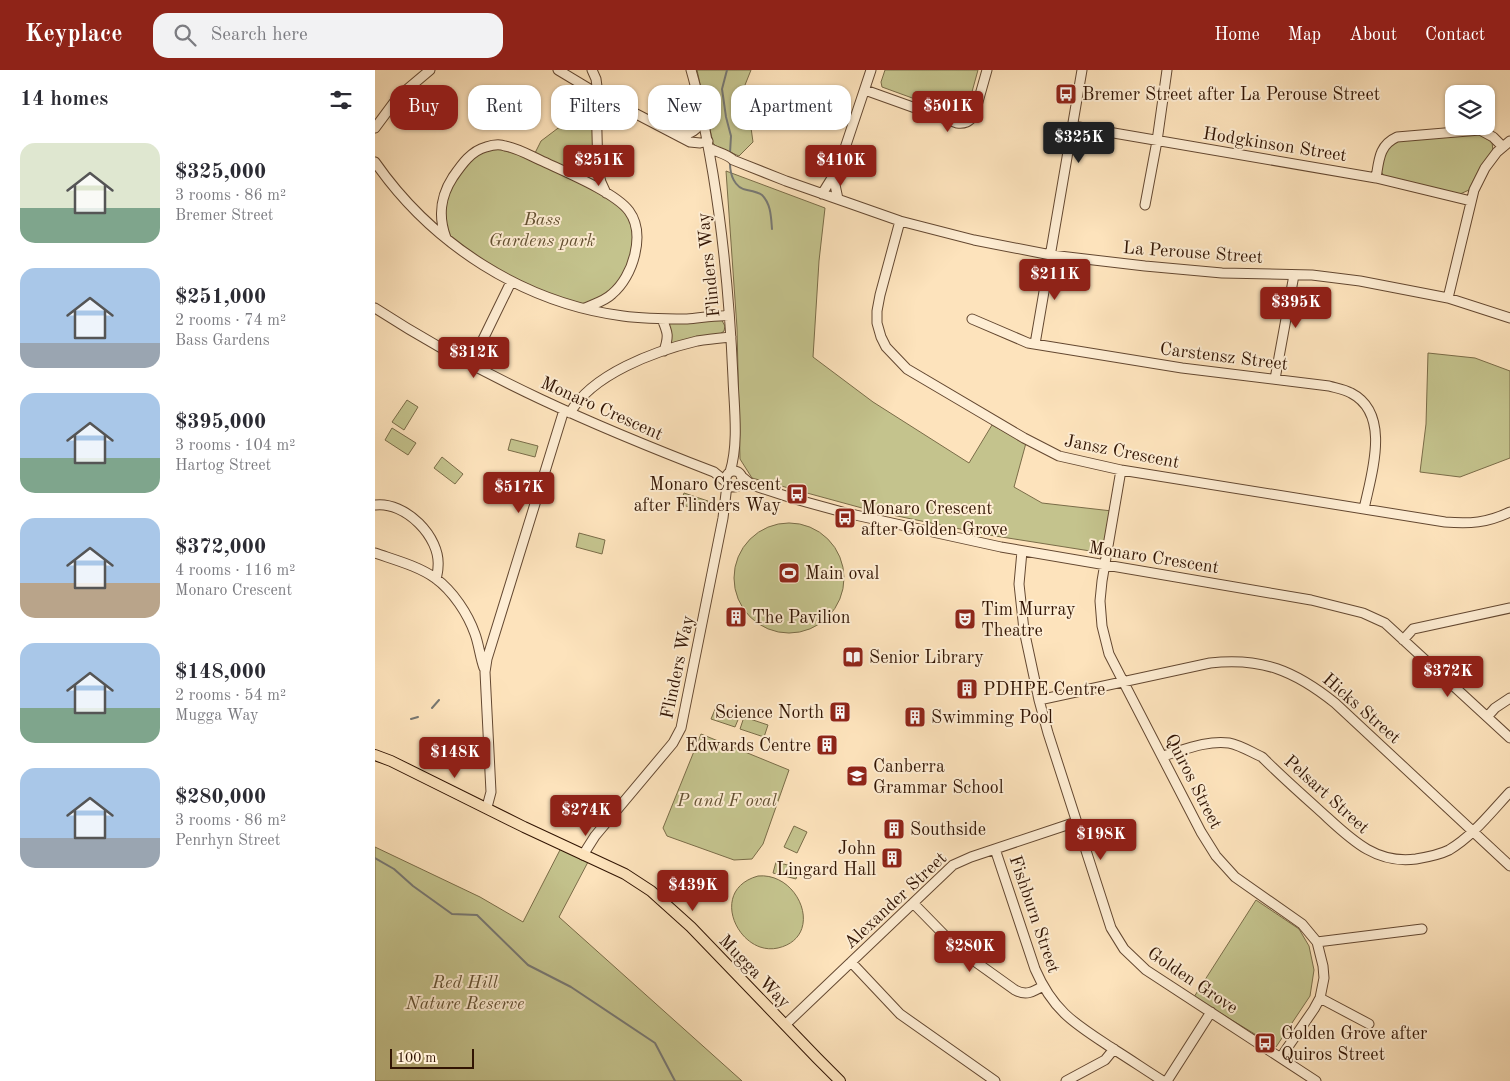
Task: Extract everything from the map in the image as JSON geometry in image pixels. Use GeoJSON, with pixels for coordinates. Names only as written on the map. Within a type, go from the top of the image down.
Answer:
{"type":"FeatureCollection","features":[{"type":"Feature","properties":{"kind":"main road","name":"Mugga Way"},"geometry":{"type":"LineString","coordinates":[[375,755],[625,874],[646,887],[663,900],[691,927],[840,1081]]}},
{"type":"Feature","properties":{"kind":"street"},"geometry":{"type":"LineString","coordinates":[[375,128],[398,98],[430,70]]}},
{"type":"Feature","properties":{"kind":"street","name":"La Perouse Street"},"geometry":{"type":"LineString","coordinates":[[558,70],[583,85]]}},
{"type":"Feature","properties":{"kind":"street"},"geometry":{"type":"LineString","coordinates":[[592,70],[597,85]]}},
{"type":"Feature","properties":{"kind":"street","name":"Flinders Way"},"geometry":{"type":"LineString","coordinates":[[691,70],[695,85]]}},
{"type":"Feature","properties":{"kind":"street"},"geometry":{"type":"LineString","coordinates":[[838,199],[835,184],[839,166],[871,70]]}},
{"type":"Feature","properties":{"kind":"street"},"geometry":{"type":"LineString","coordinates":[[865,90],[964,124],[969,122],[974,116],[987,70]]}},
{"type":"Feature","properties":{"kind":"street"},"geometry":{"type":"LineString","coordinates":[[1035,344],[1082,70]]}},
{"type":"Feature","properties":{"kind":"street"},"geometry":{"type":"LineString","coordinates":[[1145,205],[1157,141],[1167,70]]}},
{"type":"Feature","properties":{"kind":"street","name":"La Perouse Street"},"geometry":{"type":"LineString","coordinates":[[638,114],[690,142],[708,144],[715,152],[822,194],[900,221],[974,240],[1051,255],[1145,266],[1222,273],[1312,275],[1360,281],[1448,298],[1510,318]]}},
{"type":"Feature","properties":{"kind":"street","name":"Hodgkinson Street"},"geometry":{"type":"LineString","coordinates":[[1073,126],[1376,178],[1471,201]]}},
{"type":"Feature","properties":{"kind":"street"},"geometry":{"type":"LineString","coordinates":[[597,130],[598,171],[606,193]]}},
{"type":"Feature","properties":{"kind":"street"},"geometry":{"type":"LineString","coordinates":[[675,133],[683,135],[695,130]]}},
{"type":"Feature","properties":{"kind":"street","name":"Flinders Way"},"geometry":{"type":"LineString","coordinates":[[585,856],[604,827],[673,743],[681,728],[723,518],[733,479],[734,408],[731,337],[723,242],[706,130]]}},
{"type":"Feature","properties":{"kind":"street"},"geometry":{"type":"LineString","coordinates":[[1376,178],[1380,151],[1397,137],[1479,130],[1487,132],[1503,147]]}},
{"type":"Feature","properties":{"kind":"street"},"geometry":{"type":"LineString","coordinates":[[1448,298],[1478,179],[1485,168],[1510,141]]}},
{"type":"Feature","properties":{"kind":"street"},"geometry":{"type":"LineString","coordinates":[[447,240],[440,218],[445,195],[451,180],[464,161],[481,149],[488,146],[505,145],[582,181],[620,202],[632,217],[636,229],[637,243],[629,271],[619,288],[612,295],[585,308]]}},
{"type":"Feature","properties":{"kind":"street"},"geometry":{"type":"LineString","coordinates":[[712,167],[720,161],[731,159]]}},
{"type":"Feature","properties":{"kind":"street"},"geometry":{"type":"LineString","coordinates":[[375,162],[418,215],[460,250],[511,282],[554,300],[622,316],[661,319],[729,316]]}},
{"type":"Feature","properties":{"kind":"street"},"geometry":{"type":"LineString","coordinates":[[822,194],[839,166]]}},
{"type":"Feature","properties":{"kind":"street"},"geometry":{"type":"LineString","coordinates":[[582,181],[591,178],[598,171]]}},
{"type":"Feature","properties":{"kind":"street"},"geometry":{"type":"LineString","coordinates":[[418,215],[429,217],[437,213],[441,207]]}},
{"type":"Feature","properties":{"kind":"street","name":"Jansz Crescent"},"geometry":{"type":"LineString","coordinates":[[900,221],[879,295],[877,311],[877,323],[881,337],[891,354],[907,369],[1059,456],[1121,470],[1445,522],[1466,523],[1495,519],[1510,512]]}},
{"type":"Feature","properties":{"kind":"street"},"geometry":{"type":"LineString","coordinates":[[1275,379],[1294,275]]}},
{"type":"Feature","properties":{"kind":"street"},"geometry":{"type":"LineString","coordinates":[[471,364],[511,282]]}},
{"type":"Feature","properties":{"kind":"street"},"geometry":{"type":"LineString","coordinates":[[612,295],[613,310],[622,316]]}},
{"type":"Feature","properties":{"kind":"street","name":"Monaro Crescent"},"geometry":{"type":"LineString","coordinates":[[375,308],[471,364],[567,412],[637,442],[733,479],[795,499],[846,513],[1022,551],[1242,588],[1342,607],[1363,613],[1385,623],[1510,738]]}},
{"type":"Feature","properties":{"kind":"street"},"geometry":{"type":"LineString","coordinates":[[661,319],[668,336],[664,350]]}},
{"type":"Feature","properties":{"kind":"street","name":"Carstensz Street"},"geometry":{"type":"LineString","coordinates":[[972,319],[1028,343],[1181,368],[1329,386],[1353,394],[1368,410],[1374,423],[1376,436],[1376,449],[1364,509]]}},
{"type":"Feature","properties":{"kind":"street"},"geometry":{"type":"LineString","coordinates":[[485,672],[495,631],[567,412],[583,395],[625,366],[664,350],[698,341],[731,337]]}},
{"type":"Feature","properties":{"kind":"street","name":"Quiros Street"},"geometry":{"type":"LineString","coordinates":[[1121,470],[1100,600],[1102,626],[1109,654],[1208,844],[1226,868],[1249,888],[1302,924],[1317,942],[1324,978],[1320,998],[1281,1058]]}},
{"type":"Feature","properties":{"kind":"street"},"geometry":{"type":"LineString","coordinates":[[375,505],[394,507],[404,511],[423,528],[431,539],[436,552],[439,566],[436,578]]}},
{"type":"Feature","properties":{"kind":"street","name":"Golden Grove"},"geometry":{"type":"LineString","coordinates":[[1022,551],[1019,584],[1039,700],[1058,770],[1111,928],[1121,945],[1132,958],[1147,970],[1317,1081]]}},
{"type":"Feature","properties":{"kind":"street"},"geometry":{"type":"LineString","coordinates":[[375,553],[407,564],[436,578],[459,604],[475,635],[485,672],[487,695],[491,792],[487,808]]}},
{"type":"Feature","properties":{"kind":"street"},"geometry":{"type":"LineString","coordinates":[[1403,640],[1413,629],[1510,608]]}},
{"type":"Feature","properties":{"kind":"street"},"geometry":{"type":"LineString","coordinates":[[475,635],[488,637],[495,631]]}},
{"type":"Feature","properties":{"kind":"street","name":"Hicks Street"},"geometry":{"type":"LineString","coordinates":[[1039,700],[1199,664],[1229,661],[1264,665],[1293,675],[1307,682],[1335,703],[1510,866]]}},
{"type":"Feature","properties":{"kind":"street"},"geometry":{"type":"LineString","coordinates":[[1487,717],[1495,708],[1510,698]]}},
{"type":"Feature","properties":{"kind":"street","name":"Pelsart Street"},"geometry":{"type":"LineString","coordinates":[[1163,756],[1191,747],[1209,744],[1229,744],[1245,749],[1261,757],[1351,840],[1373,853],[1409,860],[1432,857],[1449,850],[1463,841],[1510,792]]}},
{"type":"Feature","properties":{"kind":"street","name":"Alexander Street"},"geometry":{"type":"LineString","coordinates":[[785,1026],[953,865],[1076,822]]}},
{"type":"Feature","properties":{"kind":"street","name":"Fishburn Street"},"geometry":{"type":"LineString","coordinates":[[995,849],[1033,963],[1043,986],[1059,1008],[1073,1022],[1165,1081]]}},
{"type":"Feature","properties":{"kind":"street"},"geometry":{"type":"LineString","coordinates":[[913,903],[959,950],[1015,990],[1025,994],[1043,986]]}},
{"type":"Feature","properties":{"kind":"street"},"geometry":{"type":"LineString","coordinates":[[1317,942],[1422,929]]}},
{"type":"Feature","properties":{"kind":"street"},"geometry":{"type":"LineString","coordinates":[[851,962],[900,1014],[995,1081]]}},
{"type":"Feature","properties":{"kind":"street"},"geometry":{"type":"LineString","coordinates":[[1320,998],[1369,1024]]}},
{"type":"Feature","properties":{"kind":"street"},"geometry":{"type":"LineString","coordinates":[[1165,1081],[1211,1012]]}},
{"type":"Feature","properties":{"kind":"street"},"geometry":{"type":"LineString","coordinates":[[1066,1081],[1105,1060],[1114,1049]]}},
{"type":"Feature","properties":{"kind":"green space"},"geometry":{"type":"Polygon","coordinates":[[[697,70],[751,70],[745,85],[731,85],[731,130],[751,130],[753,142],[739,156],[713,143],[710,130],[721,130],[721,85],[700,85],[697,70]]]}},
{"type":"Feature","properties":{"kind":"green space"},"geometry":{"type":"Polygon","coordinates":[[[885,70],[978,70],[967,110],[959,115],[882,87],[881,82],[885,70]]]}},
{"type":"Feature","properties":{"kind":"green space"},"geometry":{"type":"Polygon","coordinates":[[[556,130],[595,130],[595,171],[586,178],[534,155],[541,141],[556,130]]]}},
{"type":"Feature","properties":{"kind":"green space"},"geometry":{"type":"Polygon","coordinates":[[[1457,135],[1480,135],[1492,142],[1493,151],[1469,190],[1460,194],[1385,177],[1380,170],[1383,153],[1397,141],[1457,135]]]}},
{"type":"Feature","properties":{"kind":"green space","name":"Bass Gardens park"},"geometry":{"type":"Polygon","coordinates":[[[498,148],[510,150],[583,185],[613,201],[629,216],[635,244],[624,274],[605,297],[584,304],[571,303],[500,273],[450,237],[445,224],[444,213],[453,184],[464,167],[478,154],[486,150],[498,148]]]}},
{"type":"Feature","properties":{"kind":"green space"},"geometry":{"type":"Polygon","coordinates":[[[726,171],[825,208],[819,261],[813,357],[873,402],[969,463],[992,425],[1026,443],[1014,487],[1042,503],[1112,511],[1103,553],[989,535],[873,511],[752,478],[740,459],[737,328],[726,171]]]}},
{"type":"Feature","properties":{"kind":"green space"},"geometry":{"type":"Polygon","coordinates":[[[721,319],[725,326],[724,331],[720,334],[670,345],[667,321],[721,319]]]}},
{"type":"Feature","properties":{"kind":"green space"},"geometry":{"type":"Polygon","coordinates":[[[1428,353],[1475,358],[1510,371],[1510,458],[1460,477],[1420,472],[1426,424],[1428,353]]]}},
{"type":"Feature","properties":{"kind":"green space"},"geometry":{"type":"Polygon","coordinates":[[[407,400],[418,407],[404,430],[392,422],[407,400]]]}},
{"type":"Feature","properties":{"kind":"green space"},"geometry":{"type":"Polygon","coordinates":[[[392,428],[416,443],[408,455],[385,440],[392,428]]]}},
{"type":"Feature","properties":{"kind":"green space"},"geometry":{"type":"Polygon","coordinates":[[[511,439],[538,446],[535,457],[508,450],[511,439]]]}},
{"type":"Feature","properties":{"kind":"green space"},"geometry":{"type":"Polygon","coordinates":[[[442,457],[463,474],[455,484],[434,468],[442,457]]]}},
{"type":"Feature","properties":{"kind":"green space"},"geometry":{"type":"Polygon","coordinates":[[[684,493],[708,501],[704,512],[680,504],[684,493]]]}},
{"type":"Feature","properties":{"kind":"green space","name":"Main oval"},"geometry":{"type":"Polygon","coordinates":[[[789,523],[810,527],[828,539],[840,557],[844,578],[840,599],[828,617],[810,629],[789,633],[768,629],[750,617],[738,599],[734,578],[738,557],[750,539],[768,527],[789,523]]]}},
{"type":"Feature","properties":{"kind":"green space"},"geometry":{"type":"Polygon","coordinates":[[[579,533],[605,540],[602,554],[576,547],[579,533]]]}},
{"type":"Feature","properties":{"kind":"green space"},"geometry":{"type":"Polygon","coordinates":[[[716,707],[740,715],[735,727],[711,719],[716,707]]]}},
{"type":"Feature","properties":{"kind":"green space"},"geometry":{"type":"Polygon","coordinates":[[[744,717],[768,725],[764,737],[740,729],[744,717]]]}},
{"type":"Feature","properties":{"kind":"green space","name":"P and F oval"},"geometry":{"type":"Polygon","coordinates":[[[701,734],[789,770],[763,844],[752,859],[734,860],[667,836],[663,828],[701,734]]]}},
{"type":"Feature","properties":{"kind":"green space"},"geometry":{"type":"Polygon","coordinates":[[[794,826],[807,832],[797,853],[784,847],[794,826]]]}},
{"type":"Feature","properties":{"kind":"green space","name":"Red Hill Nature Reserve"},"geometry":{"type":"Polygon","coordinates":[[[375,847],[480,897],[523,922],[561,848],[588,862],[559,917],[742,1081],[375,1081],[375,847]]]}},
{"type":"Feature","properties":{"kind":"green space"},"geometry":{"type":"Polygon","coordinates":[[[776,862],[799,868],[796,879],[773,873],[776,862]]]}},
{"type":"Feature","properties":{"kind":"green space"},"geometry":{"type":"Polygon","coordinates":[[[758,876],[773,877],[785,884],[795,894],[801,906],[803,919],[801,932],[792,942],[778,948],[764,948],[751,943],[741,933],[734,921],[732,907],[734,894],[743,883],[758,876]]]}},
{"type":"Feature","properties":{"kind":"green space"},"geometry":{"type":"Polygon","coordinates":[[[1256,900],[1299,929],[1309,946],[1314,970],[1310,996],[1276,1047],[1194,997],[1256,900]]]}},
{"type":"Feature","properties":{"kind":"waterway"},"geometry":{"type":"LineString","coordinates":[[727,70],[722,89],[731,136],[730,153]]}},
{"type":"Feature","properties":{"kind":"waterway"},"geometry":{"type":"LineString","coordinates":[[730,163],[732,176],[736,183],[743,189],[759,193],[767,202],[772,229]]}},
{"type":"Feature","properties":{"kind":"waterway"},"geometry":{"type":"LineString","coordinates":[[432,708],[439,700]]}},
{"type":"Feature","properties":{"kind":"waterway"},"geometry":{"type":"LineString","coordinates":[[411,719],[418,717]]}},
{"type":"Feature","properties":{"kind":"waterway"},"geometry":{"type":"LineString","coordinates":[[375,858],[394,869],[413,886],[452,914],[477,915],[528,965],[571,987],[655,1043],[675,1081]]}},
{"type":"Feature","properties":{"kind":"place","name":"Bremer Street after La Perouse Street"},"geometry":{"type":"Point","coordinates":[1066,94]}},
{"type":"Feature","properties":{"kind":"place","name":"Monaro Crescent after Flinders Way"},"geometry":{"type":"Point","coordinates":[797,494]}},
{"type":"Feature","properties":{"kind":"place","name":"Monaro Crescent after Golden Grove"},"geometry":{"type":"Point","coordinates":[845,518]}},
{"type":"Feature","properties":{"kind":"place","name":"Main oval"},"geometry":{"type":"Point","coordinates":[789,573]}},
{"type":"Feature","properties":{"kind":"place","name":"The Pavilion"},"geometry":{"type":"Point","coordinates":[736,617]}},
{"type":"Feature","properties":{"kind":"place","name":"Tim Murray Theatre"},"geometry":{"type":"Point","coordinates":[965,619]}},
{"type":"Feature","properties":{"kind":"place","name":"Senior Library"},"geometry":{"type":"Point","coordinates":[853,657]}},
{"type":"Feature","properties":{"kind":"place","name":"PDHPE Centre"},"geometry":{"type":"Point","coordinates":[967,689]}},
{"type":"Feature","properties":{"kind":"place","name":"Science North"},"geometry":{"type":"Point","coordinates":[840,712]}},
{"type":"Feature","properties":{"kind":"place","name":"Swimming Pool"},"geometry":{"type":"Point","coordinates":[915,717]}},
{"type":"Feature","properties":{"kind":"place","name":"Edwards Centre"},"geometry":{"type":"Point","coordinates":[827,745]}},
{"type":"Feature","properties":{"kind":"place","name":"Canberra Grammar School"},"geometry":{"type":"Point","coordinates":[857,776]}},
{"type":"Feature","properties":{"kind":"place","name":"Southside"},"geometry":{"type":"Point","coordinates":[894,829]}},
{"type":"Feature","properties":{"kind":"place","name":"John Lingard Hall"},"geometry":{"type":"Point","coordinates":[892,858]}},
{"type":"Feature","properties":{"kind":"place","name":"Golden Grove after Quiros Street"},"geometry":{"type":"Point","coordinates":[1265,1043]}}]}
